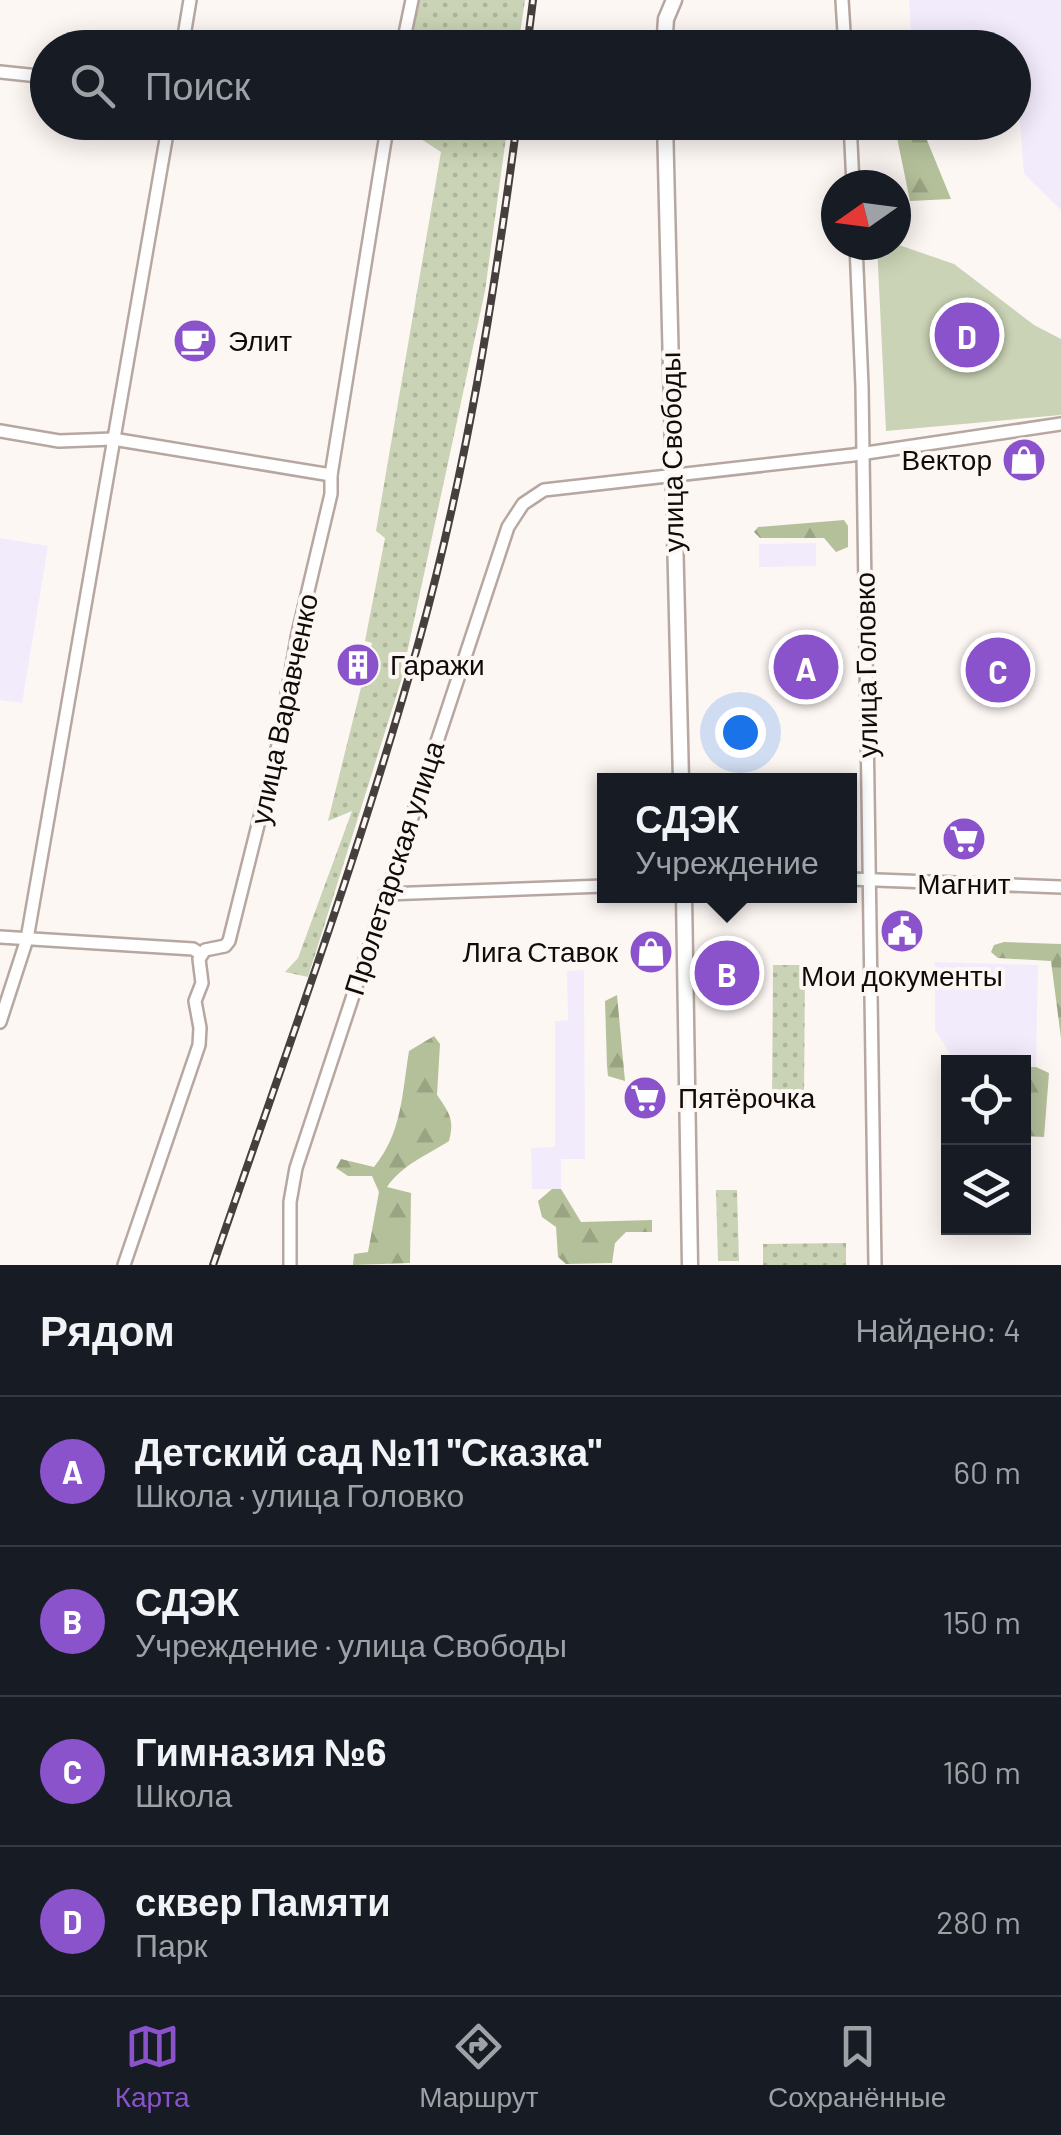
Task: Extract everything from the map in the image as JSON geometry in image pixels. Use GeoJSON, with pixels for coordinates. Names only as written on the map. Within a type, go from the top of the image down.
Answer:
{"type":"FeatureCollection","features":[{"type":"Feature","properties":{"kind":"main road"},"geometry":{"type":"LineString","coordinates":[[665,30],[674,0]]}},
{"type":"Feature","properties":{"kind":"main road","name":"улица Свободы"},"geometry":{"type":"LineString","coordinates":[[666,140],[681,773]]}},
{"type":"Feature","properties":{"kind":"main road"},"geometry":{"type":"LineString","coordinates":[[684,903],[690,1265]]}},
{"type":"Feature","properties":{"kind":"street"},"geometry":{"type":"LineString","coordinates":[[185,30],[190,0]]}},
{"type":"Feature","properties":{"kind":"street"},"geometry":{"type":"LineString","coordinates":[[406,30],[412,0]]}},
{"type":"Feature","properties":{"kind":"street"},"geometry":{"type":"LineString","coordinates":[[842,0],[844,30]]}},
{"type":"Feature","properties":{"kind":"street"},"geometry":{"type":"LineString","coordinates":[[0,72],[30,76]]}},
{"type":"Feature","properties":{"kind":"street"},"geometry":{"type":"LineString","coordinates":[[0,1022],[27,939],[166,140]]}},
{"type":"Feature","properties":{"kind":"street","name":"улица Варавченко"},"geometry":{"type":"LineString","coordinates":[[201,954],[229,941],[278,745],[298,633],[331,494],[385,140]]}},
{"type":"Feature","properties":{"kind":"street"},"geometry":{"type":"LineString","coordinates":[[851,140],[852,170]]}},
{"type":"Feature","properties":{"kind":"street","name":"улица Головко"},"geometry":{"type":"LineString","coordinates":[[856,260],[875,1265]]}},
{"type":"Feature","properties":{"kind":"street"},"geometry":{"type":"LineString","coordinates":[[672,477],[1061,424]]}},
{"type":"Feature","properties":{"kind":"street"},"geometry":{"type":"LineString","coordinates":[[0,431],[59,441],[113,439],[331,475]]}},
{"type":"Feature","properties":{"kind":"street","name":"Пролетарская улица"},"geometry":{"type":"LineString","coordinates":[[290,1265],[290,1202],[296,1168],[508,527],[523,504],[544,490],[672,477]]}},
{"type":"Feature","properties":{"kind":"street"},"geometry":{"type":"LineString","coordinates":[[857,879],[1061,887]]}},
{"type":"Feature","properties":{"kind":"street"},"geometry":{"type":"LineString","coordinates":[[385,894],[597,886]]}},
{"type":"Feature","properties":{"kind":"street"},"geometry":{"type":"LineString","coordinates":[[0,937],[193,949],[201,954],[198,967],[202,983],[195,1001],[199,1045],[124,1265]]}},
{"type":"Feature","properties":{"kind":"shaded area"},"geometry":{"type":"Polygon","coordinates":[[[909,0],[1061,0],[1061,210],[1024,174],[1021,140],[1031,140],[1031,30],[911,30],[909,0]]]}},
{"type":"Feature","properties":{"kind":"shaded area"},"geometry":{"type":"Polygon","coordinates":[[[0,538],[48,546],[22,703],[0,700],[0,538]]]}},
{"type":"Feature","properties":{"kind":"shaded area"},"geometry":{"type":"Polygon","coordinates":[[[816,543],[816,566],[759,567],[759,544],[816,543]]]}},
{"type":"Feature","properties":{"kind":"shaded area"},"geometry":{"type":"Polygon","coordinates":[[[935,962],[1038,965],[1036,1067],[1031,1067],[1031,1055],[951,1055],[935,1030],[935,962]]]}},
{"type":"Feature","properties":{"kind":"shaded area"},"geometry":{"type":"Polygon","coordinates":[[[584,970],[585,1159],[561,1159],[561,1189],[532,1189],[531,1148],[555,1147],[555,1021],[568,1020],[567,971],[584,970]]]}},
{"type":"Feature","properties":{"kind":"green space"},"geometry":{"type":"Polygon","coordinates":[[[412,0],[525,0],[521,30],[406,30],[412,0]]]}},
{"type":"Feature","properties":{"kind":"green space"},"geometry":{"type":"Polygon","coordinates":[[[422,140],[506,140],[485,291],[401,681],[308,977],[285,972],[298,958],[352,811],[328,821],[372,643],[365,641],[385,538],[376,531],[441,152],[422,140]]]}},
{"type":"Feature","properties":{"kind":"green space"},"geometry":{"type":"Polygon","coordinates":[[[897,140],[927,140],[951,199],[911,201],[911,170],[904,170],[897,140]]]}},
{"type":"Feature","properties":{"kind":"green space"},"geometry":{"type":"Polygon","coordinates":[[[911,249],[954,264],[1034,325],[1061,339],[1061,415],[886,431],[878,260],[911,260],[911,249]]]}},
{"type":"Feature","properties":{"kind":"green space"},"geometry":{"type":"Polygon","coordinates":[[[844,520],[848,526],[848,547],[836,552],[824,538],[760,538],[754,532],[758,527],[844,520]]]}},
{"type":"Feature","properties":{"kind":"green space"},"geometry":{"type":"Polygon","coordinates":[[[1061,944],[1061,1038],[1051,961],[998,958],[991,952],[994,945],[1061,944]]]}},
{"type":"Feature","properties":{"kind":"green space"},"geometry":{"type":"Polygon","coordinates":[[[773,965],[805,965],[804,1101],[772,1101],[773,965]]]}},
{"type":"Feature","properties":{"kind":"green space"},"geometry":{"type":"Polygon","coordinates":[[[617,995],[625,1081],[608,1076],[607,1066],[605,1001],[617,995]]]}},
{"type":"Feature","properties":{"kind":"green space"},"geometry":{"type":"Polygon","coordinates":[[[434,1036],[440,1044],[437,1095],[450,1116],[449,1141],[408,1166],[387,1187],[411,1193],[410,1263],[353,1265],[354,1254],[368,1252],[379,1192],[372,1176],[348,1176],[336,1168],[341,1159],[374,1167],[396,1127],[409,1051],[434,1036]]]}},
{"type":"Feature","properties":{"kind":"green space"},"geometry":{"type":"Polygon","coordinates":[[[1031,1067],[1049,1073],[1044,1137],[1031,1136],[1031,1067]]]}},
{"type":"Feature","properties":{"kind":"green space"},"geometry":{"type":"Polygon","coordinates":[[[552,1189],[561,1189],[581,1222],[652,1220],[652,1232],[626,1232],[615,1243],[612,1263],[566,1264],[558,1257],[556,1227],[542,1217],[538,1201],[552,1189]]]}},
{"type":"Feature","properties":{"kind":"green space"},"geometry":{"type":"Polygon","coordinates":[[[716,1190],[737,1190],[739,1261],[718,1261],[716,1190]]]}},
{"type":"Feature","properties":{"kind":"green space"},"geometry":{"type":"Polygon","coordinates":[[[846,1243],[846,1265],[763,1265],[763,1244],[846,1243]]]}},
{"type":"Feature","properties":{"kind":"railway"},"geometry":{"type":"LineString","coordinates":[[529,30],[533,0]]}},
{"type":"Feature","properties":{"kind":"railway"},"geometry":{"type":"LineString","coordinates":[[213,1265],[347,877],[419,641],[451,513],[477,384],[515,140]]}},
{"type":"Feature","properties":{"kind":"place","name":"сквер Памяти"},"geometry":{"type":"Point","coordinates":[967,335]}},
{"type":"Feature","properties":{"kind":"place","name":"Элит"},"geometry":{"type":"Point","coordinates":[195,341]}},
{"type":"Feature","properties":{"kind":"place","name":"Вектор"},"geometry":{"type":"Point","coordinates":[1024,460]}},
{"type":"Feature","properties":{"kind":"place","name":"Гаражи"},"geometry":{"type":"Point","coordinates":[358,665]}},
{"type":"Feature","properties":{"kind":"place","name":"Детский сад №11 \"Сказка\""},"geometry":{"type":"Point","coordinates":[806,667]}},
{"type":"Feature","properties":{"kind":"place","name":"Гимназия №6"},"geometry":{"type":"Point","coordinates":[998,670]}},
{"type":"Feature","properties":{"kind":"place","name":"Магнит"},"geometry":{"type":"Point","coordinates":[964,839]}},
{"type":"Feature","properties":{"kind":"place","name":"Мои документы"},"geometry":{"type":"Point","coordinates":[902,931]}},
{"type":"Feature","properties":{"kind":"place","name":"Лига Ставок"},"geometry":{"type":"Point","coordinates":[651,952]}},
{"type":"Feature","properties":{"kind":"place","name":"СДЭК"},"geometry":{"type":"Point","coordinates":[727,973]}},
{"type":"Feature","properties":{"kind":"place","name":"Пятёрочка"},"geometry":{"type":"Point","coordinates":[645,1098]}}]}
